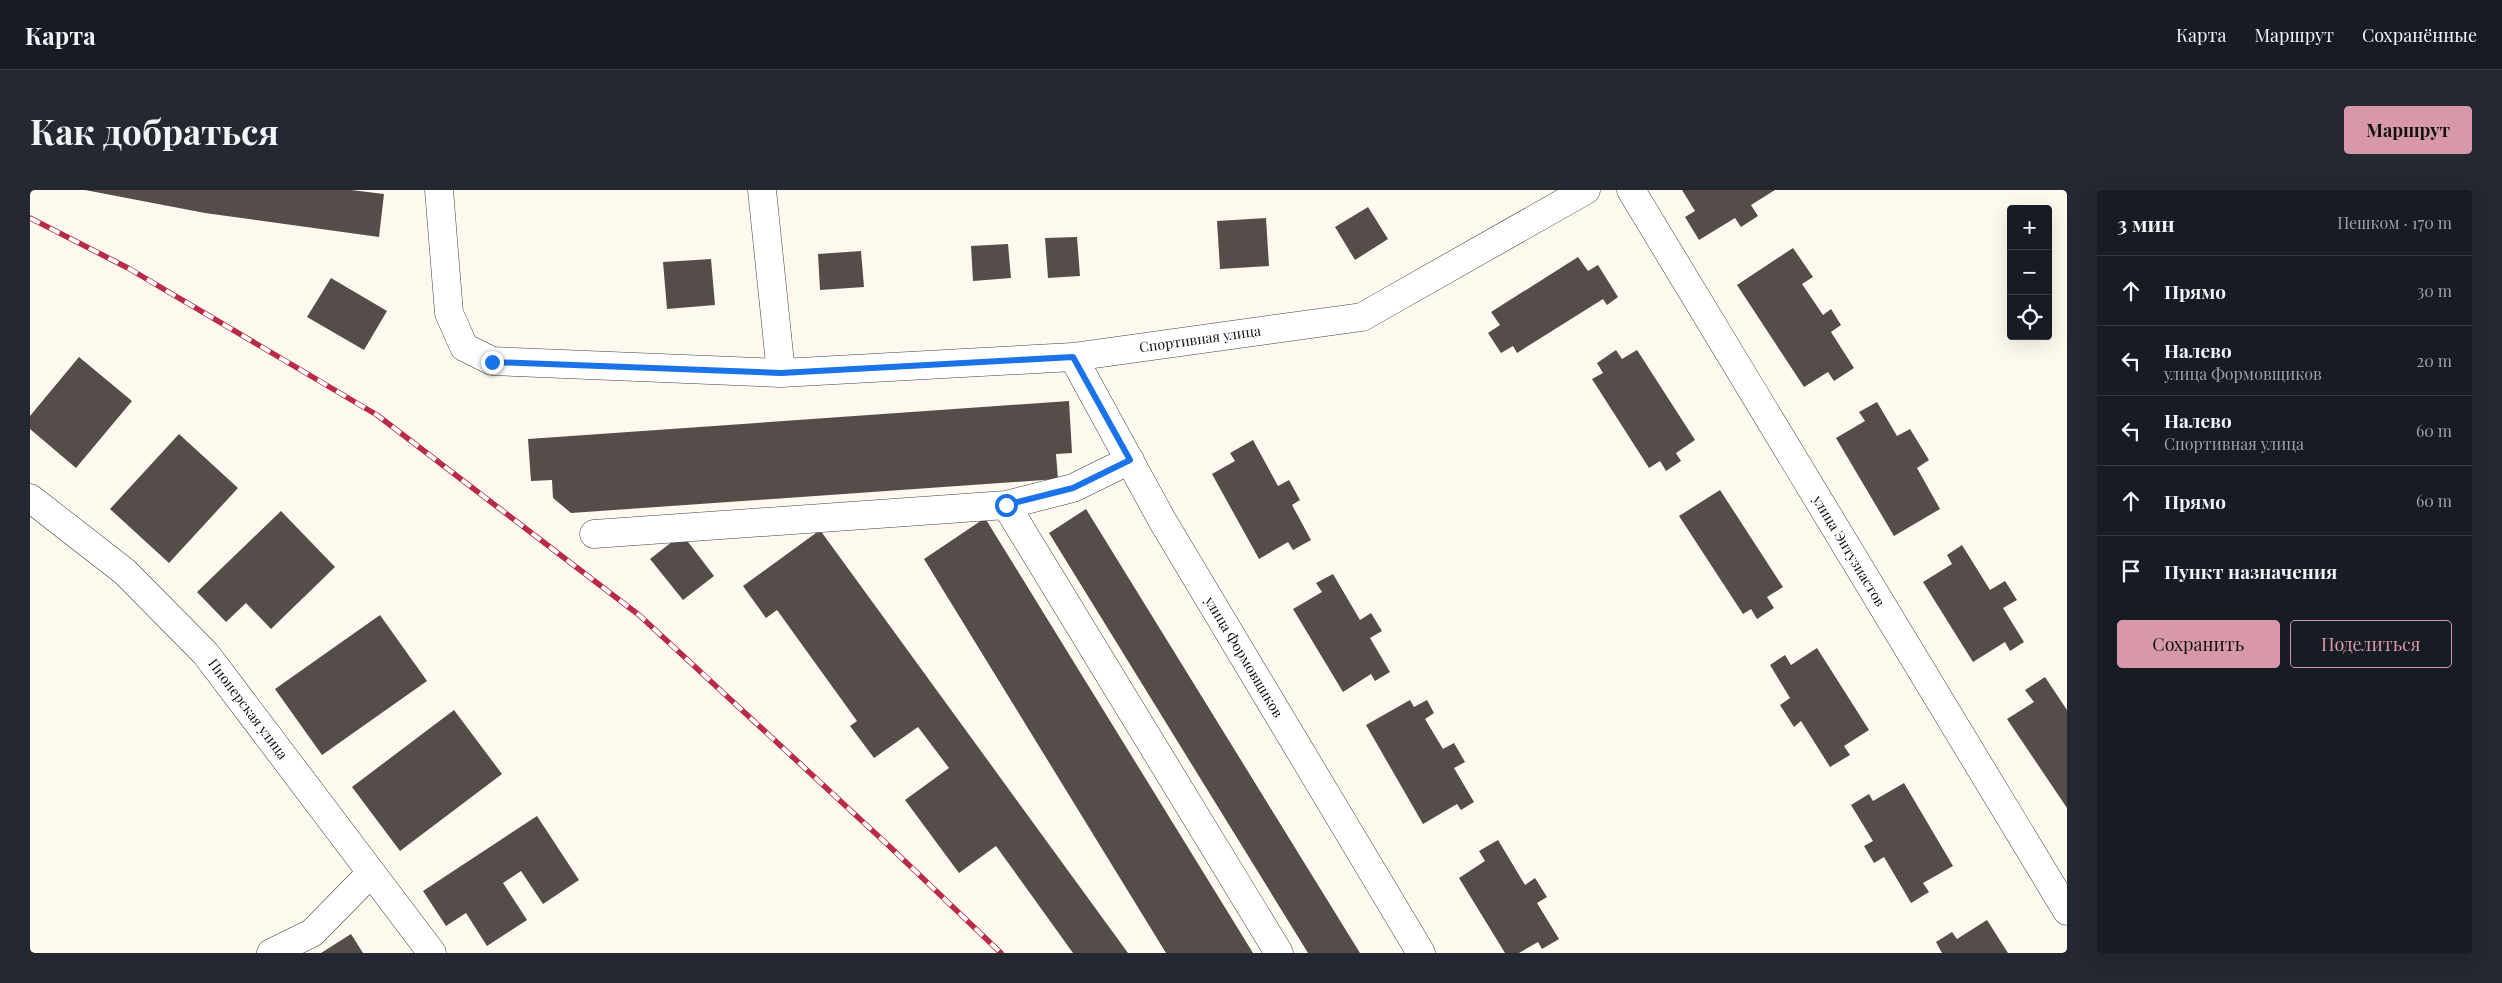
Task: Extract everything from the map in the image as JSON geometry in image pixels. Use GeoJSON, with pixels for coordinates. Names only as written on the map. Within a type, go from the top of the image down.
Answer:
{"type":"FeatureCollection","features":[{"type":"Feature","properties":{"kind":"street","name":"Спортивная улица"},"geometry":{"type":"LineString","coordinates":[[439,190],[450,313],[464,347],[492,362],[781,373],[1073,357],[1362,317],[1586,190]]}},
{"type":"Feature","properties":{"kind":"street"},"geometry":{"type":"LineString","coordinates":[[762,190],[781,373]]}},
{"type":"Feature","properties":{"kind":"street","name":"улица Энтузиастов"},"geometry":{"type":"LineString","coordinates":[[1632,190],[2067,911]]}},
{"type":"Feature","properties":{"kind":"street","name":"улица Формовщиков"},"geometry":{"type":"LineString","coordinates":[[1073,357],[1162,520],[1421,953]]}},
{"type":"Feature","properties":{"kind":"street"},"geometry":{"type":"LineString","coordinates":[[594,534],[1006,505],[1073,488],[1130,460]]}},
{"type":"Feature","properties":{"kind":"street","name":"Пионерская улица"},"geometry":{"type":"LineString","coordinates":[[30,498],[124,572],[206,654],[432,953]]}},
{"type":"Feature","properties":{"kind":"street"},"geometry":{"type":"LineString","coordinates":[[1006,505],[1280,953]]}},
{"type":"Feature","properties":{"kind":"street"},"geometry":{"type":"LineString","coordinates":[[272,953],[312,933],[371,872]]}},
{"type":"Feature","properties":{"kind":"building"},"geometry":{"type":"Polygon","coordinates":[[[85,190],[351,190],[384,194],[379,237],[205,213],[85,190]]]}},
{"type":"Feature","properties":{"kind":"building"},"geometry":{"type":"Polygon","coordinates":[[[1682,190],[1775,190],[1751,205],[1758,216],[1741,227],[1735,218],[1699,240],[1685,217],[1695,211],[1682,190]]]}},
{"type":"Feature","properties":{"kind":"building"},"geometry":{"type":"Polygon","coordinates":[[[1368,207],[1388,239],[1355,260],[1335,227],[1368,207]]]}},
{"type":"Feature","properties":{"kind":"building"},"geometry":{"type":"Polygon","coordinates":[[[1266,218],[1269,266],[1220,269],[1217,221],[1266,218]]]}},
{"type":"Feature","properties":{"kind":"building"},"geometry":{"type":"Polygon","coordinates":[[[1077,237],[1080,276],[1048,278],[1045,238],[1077,237]]]}},
{"type":"Feature","properties":{"kind":"building"},"geometry":{"type":"Polygon","coordinates":[[[1008,244],[1011,278],[973,281],[971,246],[1008,244]]]}},
{"type":"Feature","properties":{"kind":"building"},"geometry":{"type":"Polygon","coordinates":[[[1793,248],[1813,277],[1802,284],[1823,315],[1831,309],[1841,325],[1831,332],[1854,368],[1834,381],[1828,372],[1804,387],[1737,285],[1793,248]]]}},
{"type":"Feature","properties":{"kind":"building"},"geometry":{"type":"Polygon","coordinates":[[[861,251],[864,287],[820,290],[818,254],[861,251]]]}},
{"type":"Feature","properties":{"kind":"building"},"geometry":{"type":"Polygon","coordinates":[[[1578,257],[1588,271],[1598,265],[1618,297],[1607,305],[1603,299],[1517,353],[1513,346],[1501,353],[1488,333],[1500,325],[1491,312],[1578,257]]]}},
{"type":"Feature","properties":{"kind":"building"},"geometry":{"type":"Polygon","coordinates":[[[711,259],[715,305],[667,309],[663,262],[711,259]]]}},
{"type":"Feature","properties":{"kind":"building"},"geometry":{"type":"Polygon","coordinates":[[[331,278],[387,311],[364,350],[307,317],[331,278]]]}},
{"type":"Feature","properties":{"kind":"building"},"geometry":{"type":"Polygon","coordinates":[[[1616,350],[1622,359],[1637,350],[1695,440],[1676,453],[1681,461],[1666,471],[1660,461],[1649,468],[1592,379],[1603,373],[1597,363],[1616,350]]]}},
{"type":"Feature","properties":{"kind":"building"},"geometry":{"type":"Polygon","coordinates":[[[79,357],[132,401],[76,468],[30,429],[30,416],[79,357]]]}},
{"type":"Feature","properties":{"kind":"building"},"geometry":{"type":"Polygon","coordinates":[[[1069,401],[1072,453],[1056,454],[1058,479],[571,513],[553,498],[552,480],[531,481],[528,439],[1069,401]]]}},
{"type":"Feature","properties":{"kind":"building"},"geometry":{"type":"Polygon","coordinates":[[[1877,402],[1897,436],[1910,429],[1929,460],[1917,468],[1940,509],[1894,536],[1836,438],[1865,421],[1859,412],[1877,402]]]}},
{"type":"Feature","properties":{"kind":"building"},"geometry":{"type":"Polygon","coordinates":[[[179,434],[238,488],[169,563],[110,509],[179,434]]]}},
{"type":"Feature","properties":{"kind":"building"},"geometry":{"type":"Polygon","coordinates":[[[1253,440],[1278,486],[1289,480],[1300,500],[1292,505],[1311,540],[1293,550],[1288,542],[1259,559],[1212,474],[1235,461],[1230,453],[1253,440]]]}},
{"type":"Feature","properties":{"kind":"building"},"geometry":{"type":"Polygon","coordinates":[[[1720,490],[1783,587],[1767,597],[1774,608],[1757,619],[1751,609],[1743,614],[1679,516],[1720,490]]]}},
{"type":"Feature","properties":{"kind":"building"},"geometry":{"type":"Polygon","coordinates":[[[1086,509],[1360,953],[1308,953],[1049,533],[1086,509]]]}},
{"type":"Feature","properties":{"kind":"building"},"geometry":{"type":"Polygon","coordinates":[[[281,511],[335,567],[271,629],[246,603],[226,622],[197,592],[281,511]]]}},
{"type":"Feature","properties":{"kind":"building"},"geometry":{"type":"Polygon","coordinates":[[[985,518],[1253,953],[1166,953],[924,559],[985,518]]]}},
{"type":"Feature","properties":{"kind":"building"},"geometry":{"type":"Polygon","coordinates":[[[820,530],[1128,953],[1073,953],[996,846],[959,873],[905,800],[949,768],[918,727],[874,758],[850,726],[857,721],[777,610],[766,618],[743,586],[820,530]]]}},
{"type":"Feature","properties":{"kind":"building"},"geometry":{"type":"Polygon","coordinates":[[[682,534],[714,576],[683,600],[650,559],[682,534]]]}},
{"type":"Feature","properties":{"kind":"building"},"geometry":{"type":"Polygon","coordinates":[[[1962,545],[1990,590],[2005,581],[2017,600],[2003,608],[2024,642],[2010,651],[2005,642],[1973,662],[1923,582],[1952,564],[1947,555],[1962,545]]]}},
{"type":"Feature","properties":{"kind":"building"},"geometry":{"type":"Polygon","coordinates":[[[1333,574],[1360,620],[1371,613],[1382,631],[1370,638],[1390,672],[1375,681],[1371,674],[1343,692],[1293,609],[1322,592],[1316,583],[1333,574]]]}},
{"type":"Feature","properties":{"kind":"building"},"geometry":{"type":"Polygon","coordinates":[[[380,615],[427,681],[322,755],[275,689],[380,615]]]}},
{"type":"Feature","properties":{"kind":"building"},"geometry":{"type":"Polygon","coordinates":[[[1817,648],[1869,730],[1844,746],[1850,755],[1830,767],[1801,721],[1794,727],[1780,705],[1790,698],[1770,665],[1785,655],[1791,665],[1817,648]]]}},
{"type":"Feature","properties":{"kind":"building"},"geometry":{"type":"Polygon","coordinates":[[[2045,677],[2067,710],[2067,808],[2007,719],[2034,702],[2025,690],[2045,677]]]}},
{"type":"Feature","properties":{"kind":"building"},"geometry":{"type":"Polygon","coordinates":[[[1410,700],[1414,707],[1427,700],[1434,713],[1425,719],[1443,749],[1454,743],[1465,762],[1454,768],[1474,802],[1461,810],[1457,804],[1423,824],[1366,725],[1410,700]]]}},
{"type":"Feature","properties":{"kind":"building"},"geometry":{"type":"Polygon","coordinates":[[[454,710],[502,774],[400,851],[352,787],[454,710]]]}},
{"type":"Feature","properties":{"kind":"building"},"geometry":{"type":"Polygon","coordinates":[[[1904,783],[1953,866],[1923,883],[1929,892],[1911,903],[1884,857],[1874,863],[1864,846],[1873,841],[1851,805],[1869,794],[1873,801],[1904,783]]]}},
{"type":"Feature","properties":{"kind":"building"},"geometry":{"type":"Polygon","coordinates":[[[537,816],[579,880],[543,904],[521,871],[503,883],[527,920],[487,946],[466,913],[446,926],[423,891],[537,816]]]}},
{"type":"Feature","properties":{"kind":"building"},"geometry":{"type":"Polygon","coordinates":[[[1498,840],[1525,885],[1535,878],[1547,897],[1537,903],[1559,939],[1542,949],[1538,942],[1519,953],[1505,953],[1459,878],[1485,861],[1479,851],[1498,840]]]}},
{"type":"Feature","properties":{"kind":"building"},"geometry":{"type":"Polygon","coordinates":[[[1987,920],[2008,953],[1942,953],[1936,942],[1952,932],[1957,939],[1987,920]]]}},
{"type":"Feature","properties":{"kind":"building"},"geometry":{"type":"Polygon","coordinates":[[[351,934],[363,953],[321,953],[351,934]]]}},
{"type":"Feature","properties":{"kind":"railway"},"geometry":{"type":"LineString","coordinates":[[30,218],[128,268],[377,415],[639,615],[888,845],[1001,953]]}},
{"type":"Feature","properties":{"kind":"route"},"geometry":{"type":"LineString","coordinates":[[492,362],[781,373],[1073,357],[1130,460],[1073,488],[1006,505]]}}]}
